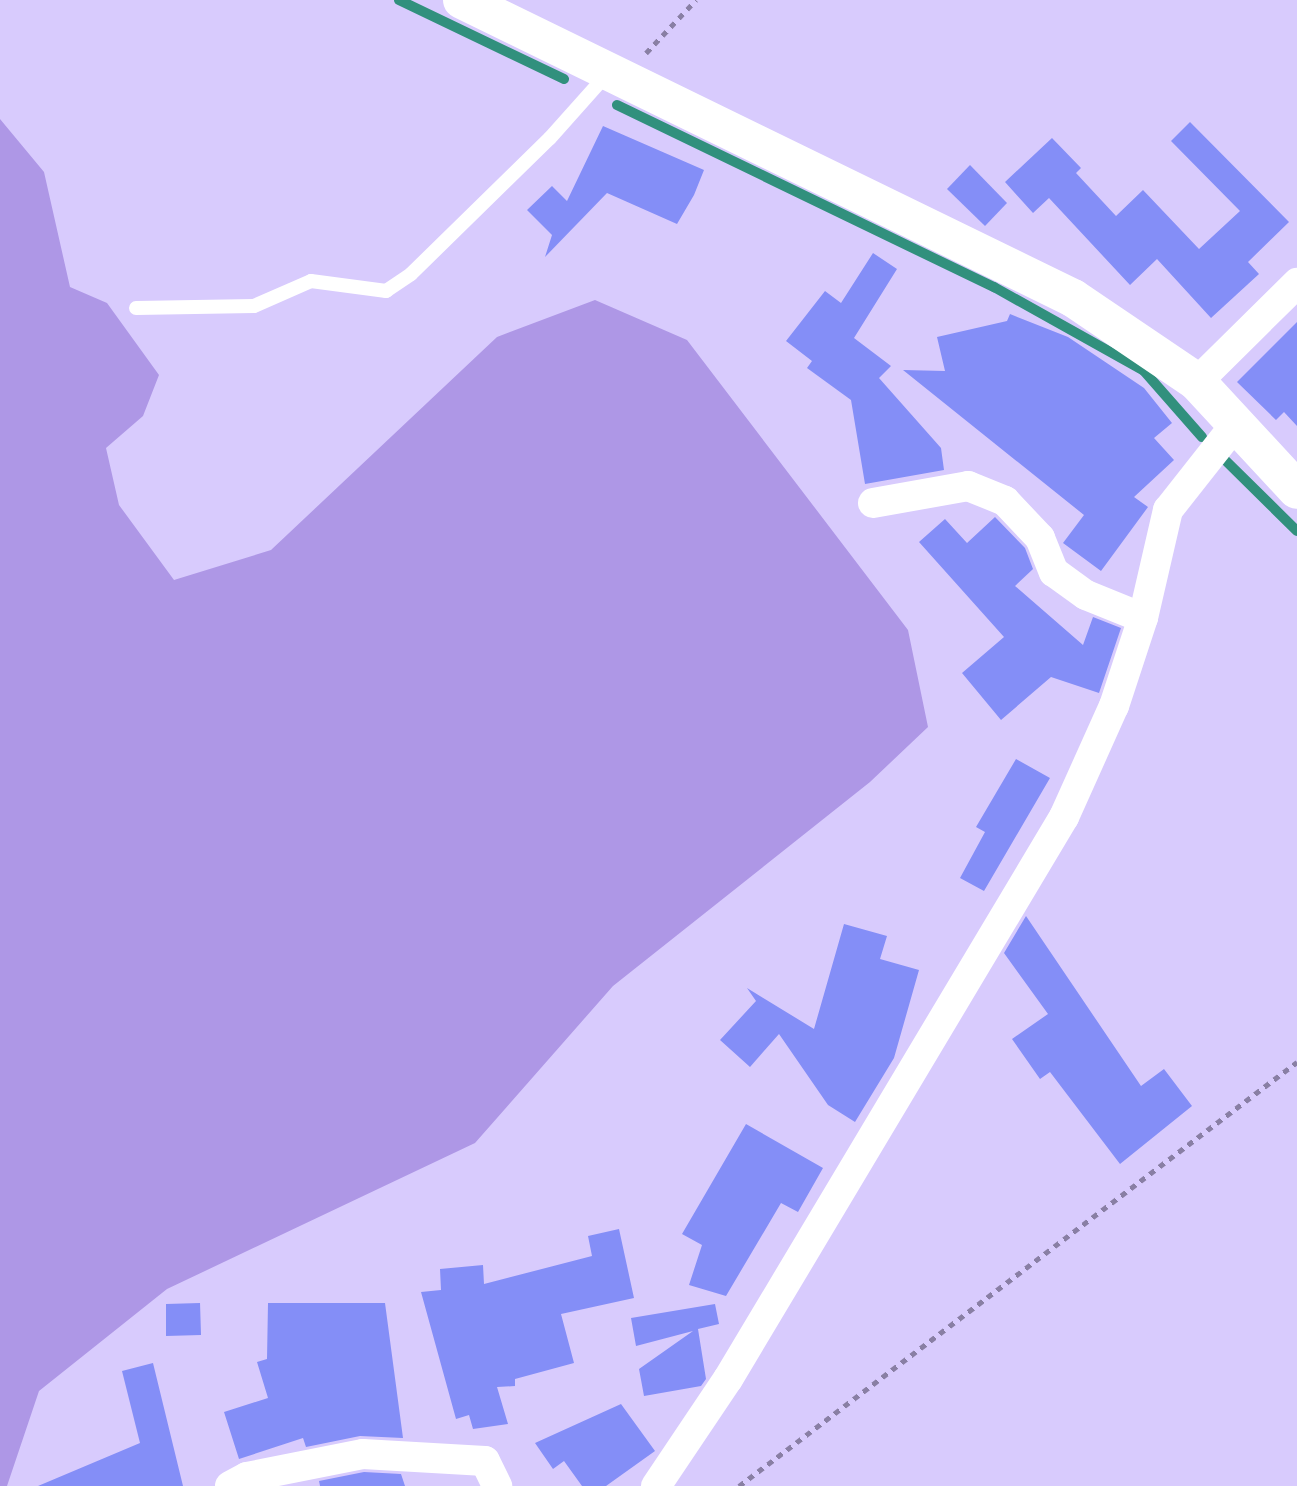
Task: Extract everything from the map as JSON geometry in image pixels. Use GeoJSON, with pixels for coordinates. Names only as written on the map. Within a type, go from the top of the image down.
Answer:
{"type":"FeatureCollection","features":[{"type":"Feature","properties":{"kind":"street"},"geometry":{"type":"LineString","coordinates":[[462,0],[1073,298],[1197,382],[1234,426],[1297,490]]}},
{"type":"Feature","properties":{"kind":"street"},"geometry":{"type":"LineString","coordinates":[[1197,382],[1297,283]]}},
{"type":"Feature","properties":{"kind":"street"},"geometry":{"type":"LineString","coordinates":[[656,1486],[728,1379],[1064,817],[1114,706],[1143,618],[1168,510],[1234,426]]}},
{"type":"Feature","properties":{"kind":"street"},"geometry":{"type":"LineString","coordinates":[[873,503],[968,486],[1005,501],[1040,538],[1054,572],[1086,595],[1143,618]]}},
{"type":"Feature","properties":{"kind":"street"},"geometry":{"type":"LineString","coordinates":[[230,1486],[247,1477],[363,1454],[485,1461],[497,1486]]}},
{"type":"Feature","properties":{"kind":"lane"},"geometry":{"type":"LineString","coordinates":[[136,308],[254,306],[311,281],[386,291],[411,274],[550,138],[619,76]]}},
{"type":"Feature","properties":{"kind":"path"},"geometry":{"type":"LineString","coordinates":[[619,76],[696,0]]}},
{"type":"Feature","properties":{"kind":"path"},"geometry":{"type":"LineString","coordinates":[[739,1486],[1297,1062]]}},
{"type":"Feature","properties":{"kind":"shaded area"},"geometry":{"type":"Polygon","coordinates":[[[0,119],[44,172],[70,287],[107,303],[159,375],[143,416],[106,448],[119,505],[174,580],[271,550],[497,337],[595,300],[687,340],[908,630],[928,727],[870,782],[613,986],[475,1143],[167,1289],[39,1391],[7,1486],[0,1486],[0,119]]]}},
{"type":"Feature","properties":{"kind":"building"},"geometry":{"type":"Polygon","coordinates":[[[1190,122],[1289,222],[1248,262],[1259,274],[1211,318],[1157,259],[1130,285],[1049,198],[1033,213],[1005,182],[1052,138],[1081,168],[1076,173],[1116,216],[1143,190],[1199,249],[1240,211],[1171,141],[1190,122]]]}},
{"type":"Feature","properties":{"kind":"building"},"geometry":{"type":"Polygon","coordinates":[[[603,126],[704,170],[694,195],[677,224],[607,193],[545,257],[552,235],[527,210],[552,186],[567,201],[603,126]]]}},
{"type":"Feature","properties":{"kind":"building"},"geometry":{"type":"Polygon","coordinates":[[[970,165],[1007,203],[985,226],[947,189],[970,165]]]}},
{"type":"Feature","properties":{"kind":"building"},"geometry":{"type":"Polygon","coordinates":[[[873,253],[897,269],[854,338],[891,366],[879,378],[941,448],[944,470],[865,484],[851,400],[807,368],[812,361],[786,341],[825,291],[841,303],[873,253]]]}},
{"type":"Feature","properties":{"kind":"building"},"geometry":{"type":"Polygon","coordinates":[[[1010,314],[1068,337],[1144,388],[1172,423],[1154,438],[1174,460],[1134,497],[1148,507],[1101,571],[1063,543],[1084,515],[903,370],[945,371],[937,337],[1007,321],[1010,314]]]}},
{"type":"Feature","properties":{"kind":"building"},"geometry":{"type":"Polygon","coordinates":[[[1297,322],[1297,426],[1284,412],[1276,420],[1237,382],[1297,322]]]}},
{"type":"Feature","properties":{"kind":"building"},"geometry":{"type":"Polygon","coordinates":[[[995,517],[1025,548],[1033,569],[1015,586],[1083,645],[1093,617],[1121,628],[1099,693],[1051,677],[1001,720],[962,673],[1004,637],[919,542],[945,519],[967,543],[995,517]]]}},
{"type":"Feature","properties":{"kind":"building"},"geometry":{"type":"Polygon","coordinates":[[[1016,759],[1050,778],[984,891],[960,878],[985,832],[976,827],[1016,759]]]}},
{"type":"Feature","properties":{"kind":"building"},"geometry":{"type":"Polygon","coordinates":[[[1026,916],[1141,1086],[1164,1069],[1192,1106],[1120,1164],[1050,1072],[1040,1079],[1012,1039],[1048,1014],[1004,953],[1026,916]]]}},
{"type":"Feature","properties":{"kind":"building"},"geometry":{"type":"Polygon","coordinates":[[[844,924],[887,936],[880,959],[919,970],[894,1058],[855,1122],[828,1105],[779,1034],[750,1067],[720,1040],[756,1001],[747,988],[814,1029],[844,924]]]}},
{"type":"Feature","properties":{"kind":"building"},"geometry":{"type":"Polygon","coordinates":[[[746,1124],[823,1168],[798,1212],[781,1203],[726,1296],[689,1285],[702,1245],[682,1234],[746,1124]]]}},
{"type":"Feature","properties":{"kind":"building"},"geometry":{"type":"Polygon","coordinates":[[[619,1229],[634,1298],[561,1314],[574,1363],[515,1379],[515,1386],[497,1387],[508,1424],[473,1429],[469,1415],[456,1419],[421,1292],[441,1290],[440,1269],[483,1265],[484,1284],[592,1256],[588,1236],[619,1229]]]}},
{"type":"Feature","properties":{"kind":"building"},"geometry":{"type":"Polygon","coordinates":[[[200,1303],[201,1335],[166,1336],[166,1304],[200,1303]]]}},
{"type":"Feature","properties":{"kind":"building"},"geometry":{"type":"Polygon","coordinates":[[[268,1303],[385,1303],[403,1438],[360,1436],[306,1447],[303,1438],[239,1459],[224,1412],[268,1398],[257,1362],[267,1359],[268,1303]]]}},
{"type":"Feature","properties":{"kind":"building"},"geometry":{"type":"Polygon","coordinates":[[[715,1304],[719,1324],[698,1329],[706,1379],[701,1386],[644,1396],[639,1369],[693,1331],[636,1346],[631,1318],[715,1304]]]}},
{"type":"Feature","properties":{"kind":"building"},"geometry":{"type":"Polygon","coordinates":[[[153,1363],[183,1486],[38,1486],[140,1443],[122,1371],[153,1363]]]}},
{"type":"Feature","properties":{"kind":"building"},"geometry":{"type":"Polygon","coordinates":[[[621,1404],[655,1451],[606,1486],[582,1486],[564,1461],[553,1469],[535,1443],[621,1404]]]}},
{"type":"Feature","properties":{"kind":"building"},"geometry":{"type":"Polygon","coordinates":[[[364,1472],[401,1474],[405,1486],[320,1486],[319,1481],[364,1472]]]}},
{"type":"Feature","properties":{"kind":"waterway"},"geometry":{"type":"LineString","coordinates":[[399,0],[564,79]]}},
{"type":"Feature","properties":{"kind":"waterway"},"geometry":{"type":"LineString","coordinates":[[617,105],[994,287],[1144,371],[1202,437]]}},
{"type":"Feature","properties":{"kind":"waterway"},"geometry":{"type":"LineString","coordinates":[[1225,460],[1297,531]]}}]}
